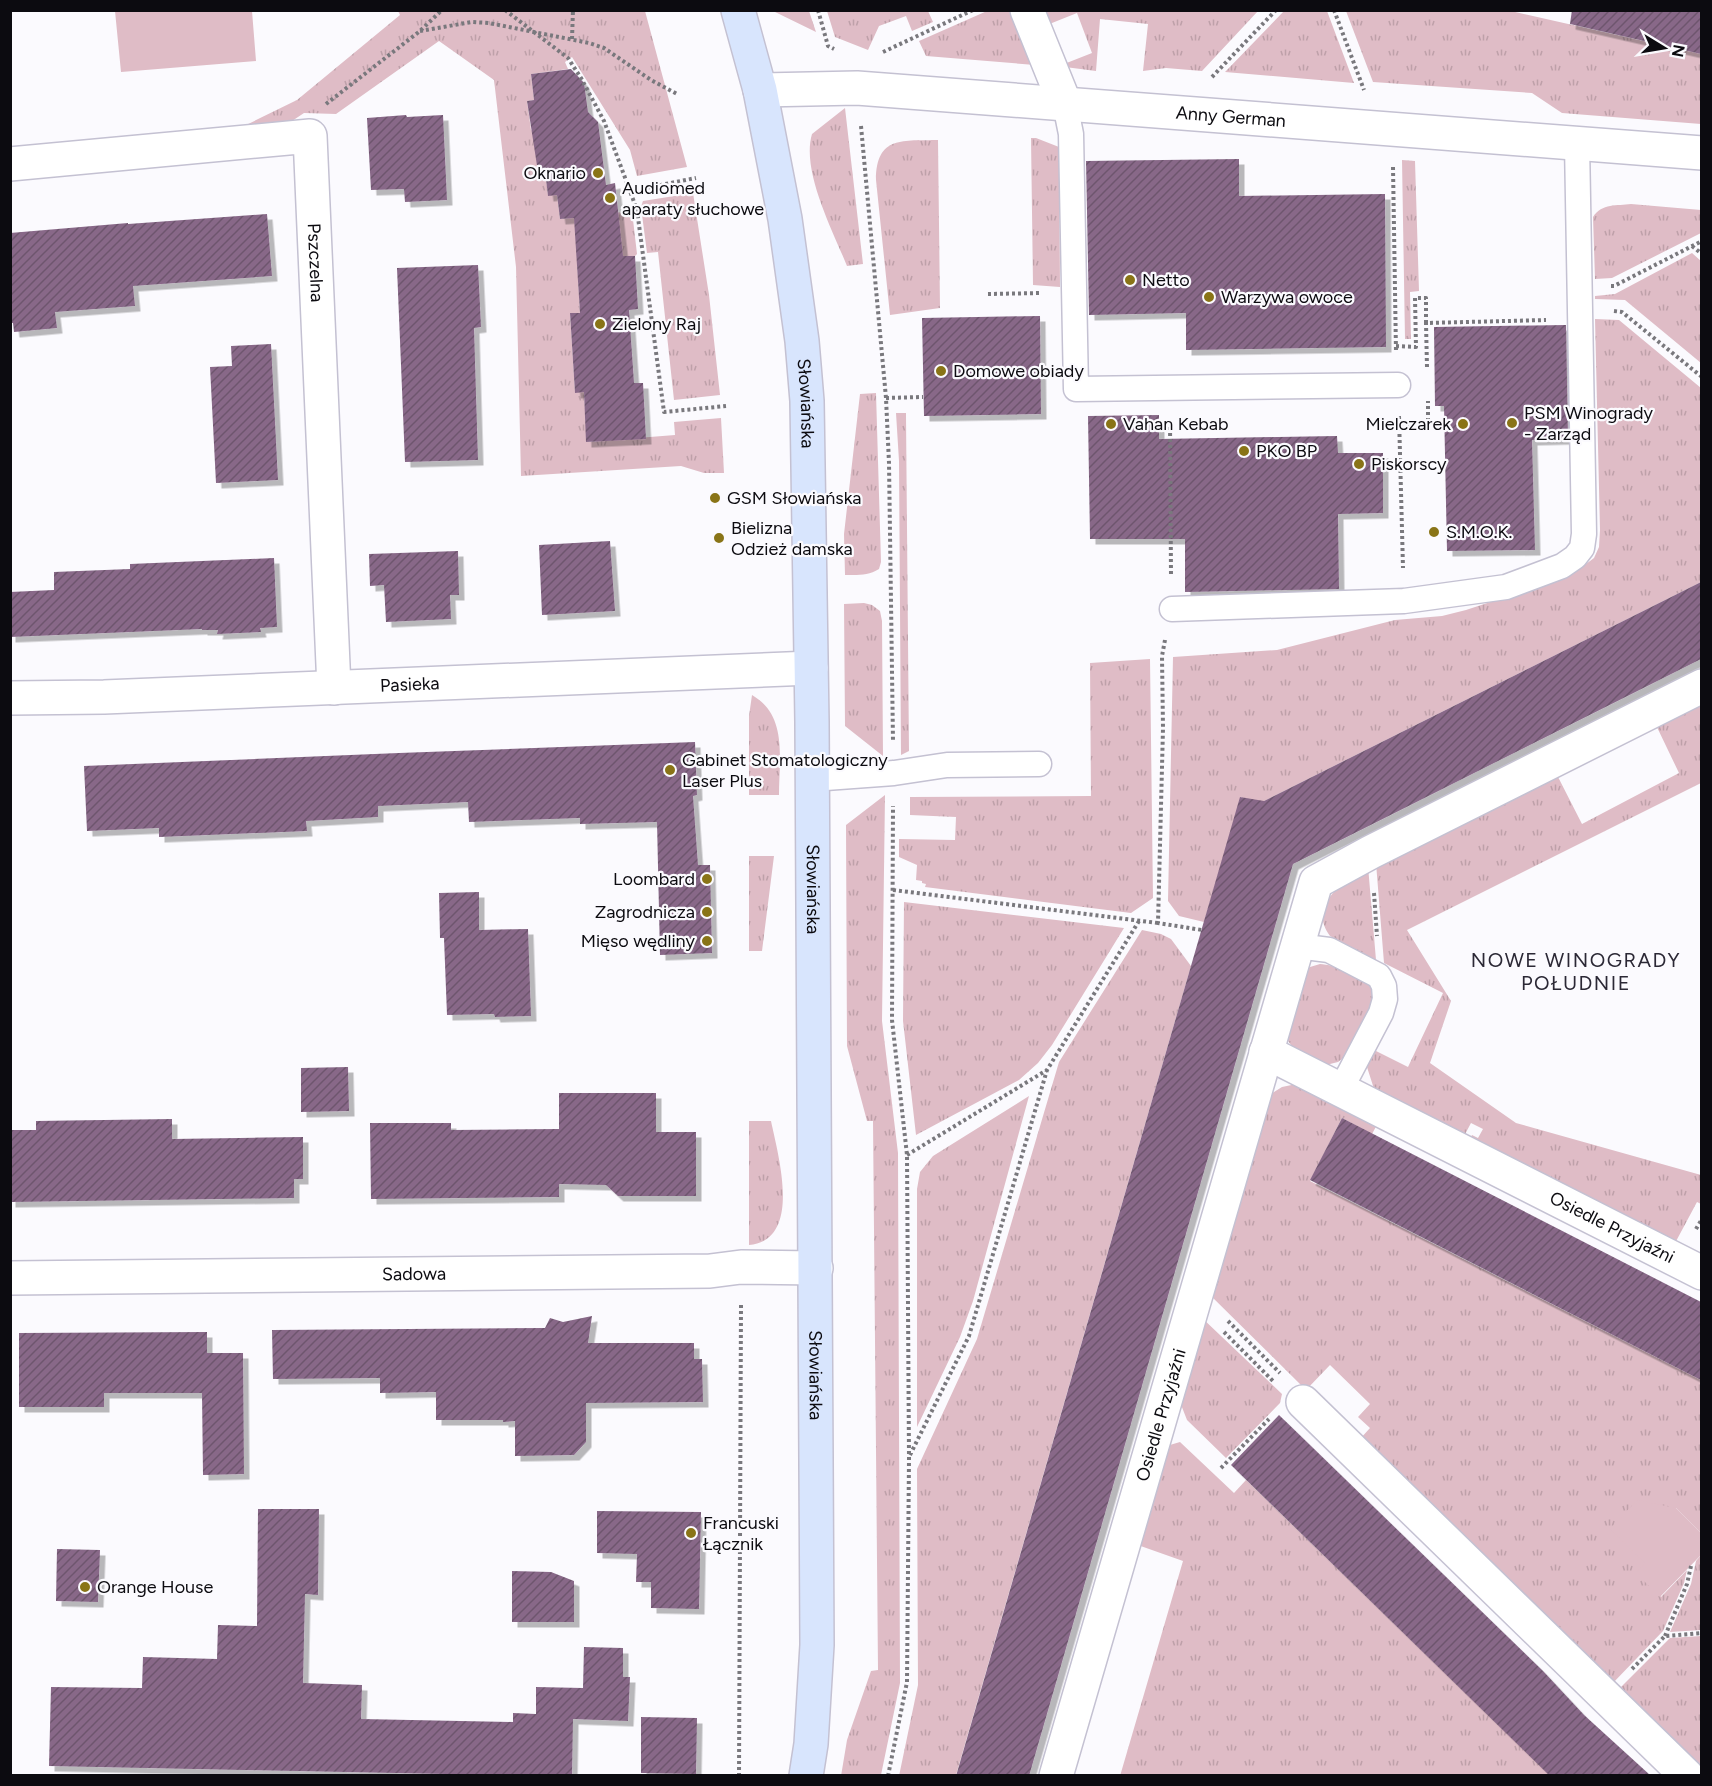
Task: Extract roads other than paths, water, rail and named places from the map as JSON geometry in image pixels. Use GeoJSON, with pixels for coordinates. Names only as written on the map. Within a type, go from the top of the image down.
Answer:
{"type":"FeatureCollection","features":[{"type":"Feature","properties":{"kind":"street","name":"Słowiańska"},"geometry":{"type":"LineString","coordinates":[[738,10],[760,90],[785,219],[802,341],[807,401],[816,1268],[817,1645],[811,1744],[806,1776]]}},
{"type":"Feature","properties":{"kind":"street"},"geometry":{"type":"LineString","coordinates":[[1027,10],[1065,104]]}},
{"type":"Feature","properties":{"kind":"street","name":"Anny German"},"geometry":{"type":"LineString","coordinates":[[760,90],[857,88],[1701,153]]}},
{"type":"Feature","properties":{"kind":"street","name":"Pszczelna"},"geometry":{"type":"LineString","coordinates":[[10,164],[310,136],[334,688]]}},
{"type":"Feature","properties":{"kind":"street","name":"Pasieka"},"geometry":{"type":"LineString","coordinates":[[10,698],[104,697],[811,669]]}},
{"type":"Feature","properties":{"kind":"street","name":"Osiedle Przyjaźni"},"geometry":{"type":"LineString","coordinates":[[1056,1776],[1316,882],[1701,686]]}},
{"type":"Feature","properties":{"kind":"street","name":"Osiedle Przyjaźni"},"geometry":{"type":"LineString","coordinates":[[1266,1052],[1701,1273]]}},
{"type":"Feature","properties":{"kind":"street","name":"Sadowa"},"geometry":{"type":"LineString","coordinates":[[10,1278],[710,1271],[741,1267],[816,1268]]}},
{"type":"Feature","properties":{"kind":"street"},"geometry":{"type":"LineString","coordinates":[[1294,1391],[1687,1776]]}},
{"type":"Feature","properties":{"kind":"lane"},"geometry":{"type":"LineString","coordinates":[[1065,104],[1071,134],[1076,389],[1398,385]]}},
{"type":"Feature","properties":{"kind":"lane"},"geometry":{"type":"LineString","coordinates":[[1172,609],[1404,601],[1506,587],[1562,566],[1575,557],[1582,548],[1584,534],[1577,143]]}},
{"type":"Feature","properties":{"kind":"lane"},"geometry":{"type":"LineString","coordinates":[[812,779],[947,765],[1039,764]]}},
{"type":"Feature","properties":{"kind":"lane"},"geometry":{"type":"LineString","coordinates":[[1297,946],[1329,950],[1379,976],[1384,986],[1385,999],[1381,1013],[1341,1089]]}},
{"type":"Feature","properties":{"kind":"place","name":"Oknario"},"geometry":{"type":"Point","coordinates":[598,173]}},
{"type":"Feature","properties":{"kind":"place","name":"Audiomed aparaty słuchowe"},"geometry":{"type":"Point","coordinates":[610,198]}},
{"type":"Feature","properties":{"kind":"place","name":"Netto"},"geometry":{"type":"Point","coordinates":[1130,280]}},
{"type":"Feature","properties":{"kind":"place","name":"Warzywa owoce"},"geometry":{"type":"Point","coordinates":[1209,297]}},
{"type":"Feature","properties":{"kind":"place","name":"Zielony Raj"},"geometry":{"type":"Point","coordinates":[600,324]}},
{"type":"Feature","properties":{"kind":"place","name":"Domowe obiady"},"geometry":{"type":"Point","coordinates":[941,371]}},
{"type":"Feature","properties":{"kind":"place","name":"PSM Winogrady - Zarząd"},"geometry":{"type":"Point","coordinates":[1512,423]}},
{"type":"Feature","properties":{"kind":"place","name":"Vahan Kebab"},"geometry":{"type":"Point","coordinates":[1111,424]}},
{"type":"Feature","properties":{"kind":"place","name":"Mielczarek"},"geometry":{"type":"Point","coordinates":[1463,424]}},
{"type":"Feature","properties":{"kind":"place","name":"PKO BP"},"geometry":{"type":"Point","coordinates":[1244,451]}},
{"type":"Feature","properties":{"kind":"place","name":"Piskorscy"},"geometry":{"type":"Point","coordinates":[1359,464]}},
{"type":"Feature","properties":{"kind":"place","name":"GSM Słowiańska"},"geometry":{"type":"Point","coordinates":[715,498]}},
{"type":"Feature","properties":{"kind":"place","name":"S.M.O.K."},"geometry":{"type":"Point","coordinates":[1434,532]}},
{"type":"Feature","properties":{"kind":"place","name":"Bielizna Odzież damska"},"geometry":{"type":"Point","coordinates":[719,538]}},
{"type":"Feature","properties":{"kind":"place","name":"Gabinet Stomatologiczny Laser Plus"},"geometry":{"type":"Point","coordinates":[670,770]}},
{"type":"Feature","properties":{"kind":"place","name":"Loombard"},"geometry":{"type":"Point","coordinates":[707,879]}},
{"type":"Feature","properties":{"kind":"place","name":"Zagrodnicza"},"geometry":{"type":"Point","coordinates":[707,912]}},
{"type":"Feature","properties":{"kind":"place","name":"Mięso wędliny"},"geometry":{"type":"Point","coordinates":[707,941]}},
{"type":"Feature","properties":{"kind":"place","name":"Francuski Łącznik"},"geometry":{"type":"Point","coordinates":[691,1533]}},
{"type":"Feature","properties":{"kind":"place","name":"Orange House"},"geometry":{"type":"Point","coordinates":[85,1587]}},
{"type":"Feature","properties":{"kind":"district","name":"NOWE WINOGRADY POŁUDNIE"},"geometry":{"type":"Point","coordinates":[1576,972]}}]}
